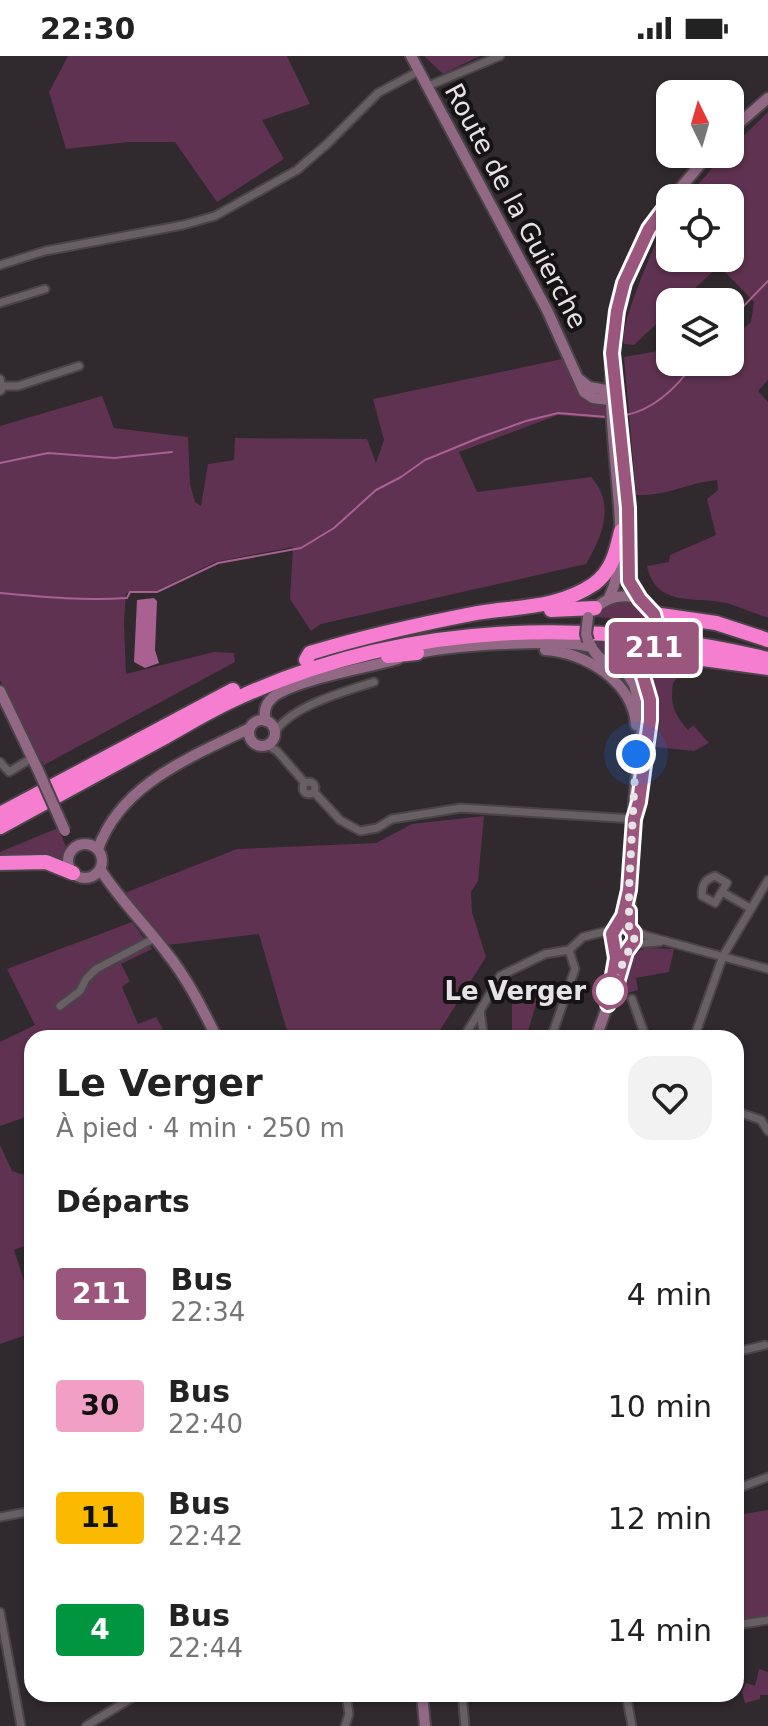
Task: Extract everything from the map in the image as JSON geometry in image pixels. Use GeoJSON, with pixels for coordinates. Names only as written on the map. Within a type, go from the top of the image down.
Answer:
{"type":"FeatureCollection","features":[{"type":"Feature","properties":{"kind":"highway"},"geometry":{"type":"LineString","coordinates":[[307,665],[310,653],[384,632],[504,609],[553,604],[601,578],[615,557],[621,531]]}},
{"type":"Feature","properties":{"kind":"highway"},"geometry":{"type":"LineString","coordinates":[[504,609],[592,612]]}},
{"type":"Feature","properties":{"kind":"highway"},"geometry":{"type":"LineString","coordinates":[[656,618],[716,623],[768,640]]}},
{"type":"Feature","properties":{"kind":"highway"},"geometry":{"type":"LineString","coordinates":[[0,827],[237,698],[345,648],[418,633],[518,624],[621,625],[667,630],[768,650]]}},
{"type":"Feature","properties":{"kind":"highway"},"geometry":{"type":"LineString","coordinates":[[0,814],[225,694],[307,665],[370,651],[420,641],[519,633],[622,634],[676,640],[768,659]]}},
{"type":"Feature","properties":{"kind":"highway"},"geometry":{"type":"LineString","coordinates":[[651,652],[768,668]]}},
{"type":"Feature","properties":{"kind":"highway"},"geometry":{"type":"LineString","coordinates":[[307,665],[417,653]]}},
{"type":"Feature","properties":{"kind":"highway"},"geometry":{"type":"LineString","coordinates":[[0,863],[46,862],[73,873]]}},
{"type":"Feature","properties":{"kind":"main road","name":"Route de la Guierche"},"geometry":{"type":"LineString","coordinates":[[411,56],[547,310],[587,395],[611,395]]}},
{"type":"Feature","properties":{"kind":"main road"},"geometry":{"type":"LineString","coordinates":[[744,119],[768,98]]}},
{"type":"Feature","properties":{"kind":"main road"},"geometry":{"type":"LineString","coordinates":[[684,184],[697,168]]}},
{"type":"Feature","properties":{"kind":"main road"},"geometry":{"type":"LineString","coordinates":[[609,598],[616,582],[621,531],[611,395],[617,311],[624,283],[656,219]]}},
{"type":"Feature","properties":{"kind":"main road"},"geometry":{"type":"LineString","coordinates":[[611,395],[628,508],[629,581],[656,618],[651,652],[640,666],[650,700],[650,720],[634,819]]}},
{"type":"Feature","properties":{"kind":"main road"},"geometry":{"type":"LineString","coordinates":[[636,779],[642,730],[641,705],[625,670],[599,658],[589,644],[586,624],[592,612],[609,598],[622,595],[640,599]]}},
{"type":"Feature","properties":{"kind":"main road"},"geometry":{"type":"LineString","coordinates":[[273,734],[265,707],[282,692],[334,675],[417,653],[589,644]]}},
{"type":"Feature","properties":{"kind":"main road"},"geometry":{"type":"LineString","coordinates":[[525,645],[564,653],[605,673],[624,691],[636,717],[634,819],[624,928]]}},
{"type":"Feature","properties":{"kind":"main road"},"geometry":{"type":"LineString","coordinates":[[619,667],[635,665],[651,652]]}},
{"type":"Feature","properties":{"kind":"main road"},"geometry":{"type":"LineString","coordinates":[[0,691],[65,831],[84,847],[102,857],[96,872],[84,878],[73,873],[68,862],[84,847],[104,832],[116,813],[137,792],[196,754],[247,733],[256,722],[273,734]]}},
{"type":"Feature","properties":{"kind":"main road"},"geometry":{"type":"LineString","coordinates":[[247,733],[257,745],[273,734]]}},
{"type":"Feature","properties":{"kind":"main road"},"geometry":{"type":"LineString","coordinates":[[96,872],[185,977],[213,1030]]}},
{"type":"Feature","properties":{"kind":"main road"},"geometry":{"type":"LineString","coordinates":[[608,1004],[616,964],[612,934],[624,928]]}},
{"type":"Feature","properties":{"kind":"main road"},"geometry":{"type":"LineString","coordinates":[[599,1030],[635,937],[624,928]]}},
{"type":"Feature","properties":{"kind":"main road"},"geometry":{"type":"LineString","coordinates":[[614,943],[621,948],[630,945]]}},
{"type":"Feature","properties":{"kind":"main road"},"geometry":{"type":"LineString","coordinates":[[426,1702],[428,1726]]}},
{"type":"Feature","properties":{"kind":"street"},"geometry":{"type":"LineString","coordinates":[[428,86],[500,56]]}},
{"type":"Feature","properties":{"kind":"street"},"geometry":{"type":"LineString","coordinates":[[0,265],[45,251],[215,216],[297,170],[378,93],[419,71]]}},
{"type":"Feature","properties":{"kind":"street"},"geometry":{"type":"LineString","coordinates":[[0,303],[45,289]]}},
{"type":"Feature","properties":{"kind":"street"},"geometry":{"type":"LineString","coordinates":[[1,386],[18,386],[79,366]]}},
{"type":"Feature","properties":{"kind":"street"},"geometry":{"type":"LineString","coordinates":[[374,682],[321,700],[273,734],[305,783],[315,784],[314,792],[340,820],[360,831],[377,828],[392,819],[461,808],[634,819]]}},
{"type":"Feature","properties":{"kind":"street"},"geometry":{"type":"LineString","coordinates":[[0,779],[32,758]]}},
{"type":"Feature","properties":{"kind":"street"},"geometry":{"type":"LineString","coordinates":[[0,762],[9,772]]}},
{"type":"Feature","properties":{"kind":"street"},"geometry":{"type":"LineString","coordinates":[[697,1030],[723,956],[768,880]]}},
{"type":"Feature","properties":{"kind":"street"},"geometry":{"type":"LineString","coordinates":[[722,892],[750,908]]}},
{"type":"Feature","properties":{"kind":"street"},"geometry":{"type":"LineString","coordinates":[[466,1030],[500,976],[545,954],[569,950],[574,942],[593,934],[624,928],[768,969]]}},
{"type":"Feature","properties":{"kind":"street"},"geometry":{"type":"LineString","coordinates":[[593,934],[614,943]]}},
{"type":"Feature","properties":{"kind":"street"},"geometry":{"type":"LineString","coordinates":[[60,1006],[80,991],[96,969],[155,938]]}},
{"type":"Feature","properties":{"kind":"street"},"geometry":{"type":"LineString","coordinates":[[630,945],[678,943]]}},
{"type":"Feature","properties":{"kind":"street"},"geometry":{"type":"LineString","coordinates":[[554,1030],[575,969],[569,950]]}},
{"type":"Feature","properties":{"kind":"street"},"geometry":{"type":"LineString","coordinates":[[632,999],[643,1030]]}},
{"type":"Feature","properties":{"kind":"street"},"geometry":{"type":"LineString","coordinates":[[480,1011],[483,1030]]}},
{"type":"Feature","properties":{"kind":"street"},"geometry":{"type":"LineString","coordinates":[[744,1114],[761,1120],[768,1131]]}},
{"type":"Feature","properties":{"kind":"street"},"geometry":{"type":"LineString","coordinates":[[744,1350],[765,1345]]}},
{"type":"Feature","properties":{"kind":"street"},"geometry":{"type":"LineString","coordinates":[[744,1486],[768,1477]]}},
{"type":"Feature","properties":{"kind":"street"},"geometry":{"type":"LineString","coordinates":[[0,1517],[24,1512]]}},
{"type":"Feature","properties":{"kind":"street"},"geometry":{"type":"LineString","coordinates":[[0,1612],[21,1726]]}},
{"type":"Feature","properties":{"kind":"street"},"geometry":{"type":"LineString","coordinates":[[744,1624],[768,1620]]}},
{"type":"Feature","properties":{"kind":"street"},"geometry":{"type":"LineString","coordinates":[[86,1726],[125,1702]]}},
{"type":"Feature","properties":{"kind":"street"},"geometry":{"type":"LineString","coordinates":[[345,1726],[349,1714],[347,1702]]}},
{"type":"Feature","properties":{"kind":"street"},"geometry":{"type":"LineString","coordinates":[[463,1702],[465,1726]]}},
{"type":"Feature","properties":{"kind":"street"},"geometry":{"type":"LineString","coordinates":[[628,1702],[632,1726]]}},
{"type":"Feature","properties":{"kind":"shaded area"},"geometry":{"type":"Polygon","coordinates":[[[68,56],[287,56],[310,104],[262,120],[284,159],[217,202],[175,142],[128,142],[66,149],[49,92],[68,56]]]}},
{"type":"Feature","properties":{"kind":"shaded area"},"geometry":{"type":"Polygon","coordinates":[[[424,56],[480,56],[443,74],[424,56]]]}},
{"type":"Feature","properties":{"kind":"shaded area"},"geometry":{"type":"Polygon","coordinates":[[[768,112],[768,380],[758,391],[768,402],[768,618],[726,603],[678,598],[659,589],[652,579],[647,566],[669,562],[670,555],[716,535],[707,499],[718,490],[717,480],[658,494],[636,495],[624,357],[656,351],[656,376],[744,376],[744,328],[751,322],[754,302],[744,288],[725,272],[744,272],[744,184],[698,184],[713,168],[744,168],[744,135],[768,112]]]}},
{"type":"Feature","properties":{"kind":"shaded area"},"geometry":{"type":"Polygon","coordinates":[[[656,243],[656,272],[712,272],[695,288],[656,288],[656,324],[634,345],[624,344],[627,320],[656,243]]]}},
{"type":"Feature","properties":{"kind":"shaded area"},"geometry":{"type":"Polygon","coordinates":[[[562,359],[572,376],[604,404],[607,419],[558,415],[459,452],[477,492],[591,477],[599,487],[605,509],[601,532],[586,564],[321,624],[311,631],[290,599],[293,547],[215,562],[156,591],[126,593],[126,674],[214,652],[234,653],[235,662],[44,765],[23,731],[0,680],[0,426],[102,396],[114,428],[188,437],[190,484],[195,502],[201,506],[208,464],[234,460],[235,438],[367,439],[376,463],[384,440],[373,399],[562,359]]]}},
{"type":"Feature","properties":{"kind":"shaded area"},"geometry":{"type":"Polygon","coordinates":[[[154,598],[157,601],[155,650],[159,663],[145,668],[134,662],[137,600],[154,598]]]}},
{"type":"Feature","properties":{"kind":"shaded area"},"geometry":{"type":"Polygon","coordinates":[[[611,602],[639,607],[651,621],[595,617],[611,602]]]}},
{"type":"Feature","properties":{"kind":"shaded area"},"geometry":{"type":"Polygon","coordinates":[[[593,641],[649,645],[632,659],[608,657],[593,641]]]}},
{"type":"Feature","properties":{"kind":"shaded area"},"geometry":{"type":"Polygon","coordinates":[[[652,652],[698,658],[695,675],[677,678],[672,690],[679,719],[688,730],[693,725],[709,743],[694,751],[656,747],[660,719],[658,723],[650,720],[644,660],[652,652]]]}},
{"type":"Feature","properties":{"kind":"shaded area"},"geometry":{"type":"Polygon","coordinates":[[[484,816],[478,881],[471,892],[472,912],[486,957],[440,1030],[287,1030],[259,934],[168,945],[122,894],[237,849],[376,843],[412,824],[484,816]]]}},
{"type":"Feature","properties":{"kind":"shaded area"},"geometry":{"type":"Polygon","coordinates":[[[58,828],[68,851],[66,865],[0,860],[0,852],[58,828]]]}},
{"type":"Feature","properties":{"kind":"shaded area"},"geometry":{"type":"Polygon","coordinates":[[[132,922],[152,949],[121,964],[130,981],[122,987],[138,1024],[156,1017],[163,1030],[25,1030],[35,1025],[7,969],[132,922]]]}},
{"type":"Feature","properties":{"kind":"shaded area"},"geometry":{"type":"Polygon","coordinates":[[[674,949],[669,972],[636,978],[638,990],[621,995],[631,960],[640,950],[674,949]]]}},
{"type":"Feature","properties":{"kind":"shaded area"},"geometry":{"type":"Polygon","coordinates":[[[540,982],[542,984],[528,1030],[512,1030],[512,1004],[518,992],[540,982]]]}},
{"type":"Feature","properties":{"kind":"shaded area"},"geometry":{"type":"Polygon","coordinates":[[[24,1030],[24,1118],[0,1126],[0,1042],[24,1030]]]}},
{"type":"Feature","properties":{"kind":"shaded area"},"geometry":{"type":"Polygon","coordinates":[[[0,1145],[12,1171],[24,1175],[24,1246],[14,1250],[24,1281],[24,1336],[0,1344],[0,1145]]]}},
{"type":"Feature","properties":{"kind":"shaded area"},"geometry":{"type":"Polygon","coordinates":[[[768,1510],[768,1616],[744,1620],[744,1514],[768,1510]]]}},
{"type":"Feature","properties":{"kind":"shaded area"},"geometry":{"type":"Polygon","coordinates":[[[759,1669],[768,1672],[768,1695],[760,1695],[760,1699],[745,1703],[746,1683],[755,1686],[759,1669]]]}},
{"type":"Feature","properties":{"kind":"waterway"},"geometry":{"type":"LineString","coordinates":[[744,306],[768,281]]}},
{"type":"Feature","properties":{"kind":"waterway"},"geometry":{"type":"LineString","coordinates":[[626,415],[657,402],[684,376]]}},
{"type":"Feature","properties":{"kind":"waterway"},"geometry":{"type":"LineString","coordinates":[[0,593],[95,599],[127,598],[130,592],[157,592],[218,563],[301,548],[334,528],[376,490],[425,460],[481,437],[558,413],[607,417]]}},
{"type":"Feature","properties":{"kind":"waterway"},"geometry":{"type":"LineString","coordinates":[[0,463],[48,453],[114,458],[172,452]]}},
{"type":"Feature","properties":{"kind":"bus line","name":"211"},"geometry":{"type":"LineString","coordinates":[[629,911],[629,927],[635,937],[628,947],[608,1004],[616,964],[612,934],[623,916],[629,890],[634,819],[651,711],[640,666],[658,639],[654,614],[629,581],[628,508],[612,347],[624,283],[635,254],[656,220]]}},
{"type":"Feature","properties":{"kind":"place","name":"Le Verger"},"geometry":{"type":"Point","coordinates":[610,991]}},
{"type":"Feature","properties":{"kind":"route"},"geometry":{"type":"LineString","coordinates":[[610,991],[635,937],[629,927],[629,890],[636,754]]}}]}
